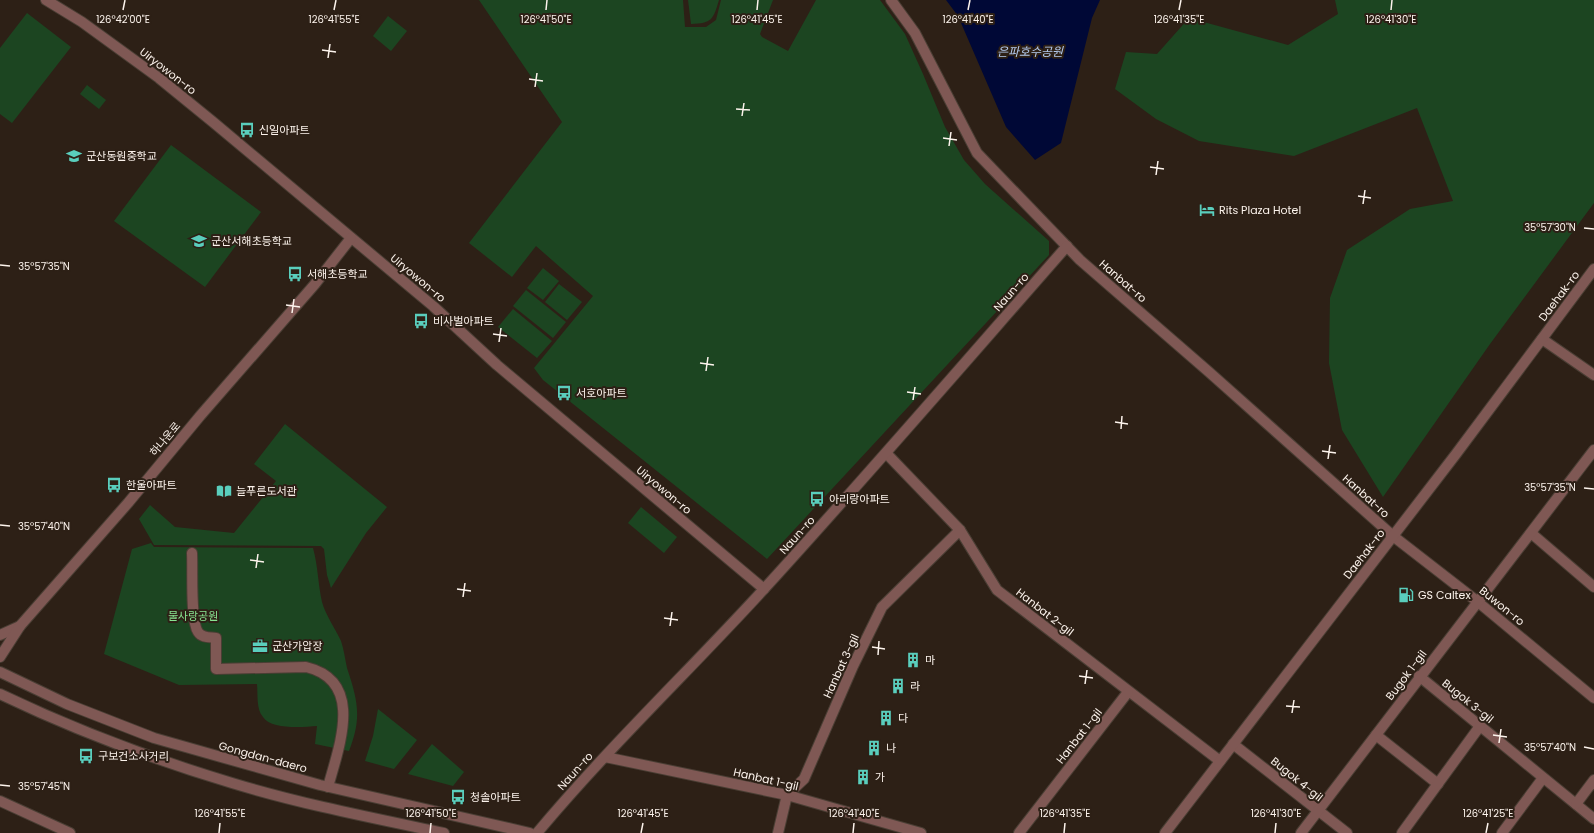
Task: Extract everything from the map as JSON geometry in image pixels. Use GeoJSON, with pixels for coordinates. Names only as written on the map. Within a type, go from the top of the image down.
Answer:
{"type":"FeatureCollection","features":[{"type":"Feature","properties":{"kind":"street","name":"Uiryowon-ro"},"geometry":{"type":"LineString","coordinates":[[46,0],[82,22],[159,78],[433,306],[497,365],[764,589]]}},
{"type":"Feature","properties":{"kind":"street","name":"Hanbat-ro"},"geometry":{"type":"LineString","coordinates":[[892,0],[915,33],[977,153],[1080,260],[1209,372],[1393,536]]}},
{"type":"Feature","properties":{"kind":"street","name":"하나운로"},"geometry":{"type":"LineString","coordinates":[[0,657],[20,626],[128,503],[200,416],[315,284],[351,238]]}},
{"type":"Feature","properties":{"kind":"street","name":"Naun-ro"},"geometry":{"type":"LineString","coordinates":[[536,833],[605,757],[764,589],[1067,246]]}},
{"type":"Feature","properties":{"kind":"street","name":"Daehak-ro"},"geometry":{"type":"LineString","coordinates":[[1166,833],[1393,536],[1594,269]]}},
{"type":"Feature","properties":{"kind":"street"},"geometry":{"type":"LineString","coordinates":[[1542,339],[1594,375]]}},
{"type":"Feature","properties":{"kind":"street","name":"Bugok 1-gil"},"geometry":{"type":"LineString","coordinates":[[1301,833],[1419,676],[1478,602],[1594,450]]}},
{"type":"Feature","properties":{"kind":"street","name":"Hanbat 2-gil"},"geometry":{"type":"LineString","coordinates":[[886,452],[960,530],[997,590],[1128,692],[1220,761]]}},
{"type":"Feature","properties":{"kind":"street","name":"Hanbat 3-gil"},"geometry":{"type":"LineString","coordinates":[[787,795],[804,779],[853,666],[882,607],[960,530]]}},
{"type":"Feature","properties":{"kind":"street"},"geometry":{"type":"LineString","coordinates":[[1530,533],[1594,587]]}},
{"type":"Feature","properties":{"kind":"street","name":"Buwon-ro"},"geometry":{"type":"LineString","coordinates":[[1393,536],[1478,602],[1594,698]]}},
{"type":"Feature","properties":{"kind":"street"},"geometry":{"type":"LineString","coordinates":[[192,553],[194,618],[198,632],[202,636],[216,638],[216,669],[306,667],[319,670],[326,675],[340,692],[343,708],[342,735],[328,787]]}},
{"type":"Feature","properties":{"kind":"street"},"geometry":{"type":"LineString","coordinates":[[0,635],[20,626]]}},
{"type":"Feature","properties":{"kind":"street","name":"Gongdan-daero"},"geometry":{"type":"LineString","coordinates":[[0,672],[67,704],[154,738],[328,787],[530,833]]}},
{"type":"Feature","properties":{"kind":"street","name":"Bugok 3-gil"},"geometry":{"type":"LineString","coordinates":[[1419,676],[1594,819]]}},
{"type":"Feature","properties":{"kind":"street","name":"Hanbat 1-gil"},"geometry":{"type":"LineString","coordinates":[[1019,833],[1128,692]]}},
{"type":"Feature","properties":{"kind":"street"},"geometry":{"type":"LineString","coordinates":[[0,694],[83,731],[156,759],[232,783],[304,802],[444,833]]}},
{"type":"Feature","properties":{"kind":"street"},"geometry":{"type":"LineString","coordinates":[[1402,833],[1480,726]]}},
{"type":"Feature","properties":{"kind":"street"},"geometry":{"type":"LineString","coordinates":[[1376,735],[1438,784]]}},
{"type":"Feature","properties":{"kind":"street","name":"Bugok 4-gil"},"geometry":{"type":"LineString","coordinates":[[1233,744],[1347,833]]}},
{"type":"Feature","properties":{"kind":"street","name":"Hanbat 1-gil"},"geometry":{"type":"LineString","coordinates":[[605,757],[787,795],[921,833]]}},
{"type":"Feature","properties":{"kind":"street"},"geometry":{"type":"LineString","coordinates":[[1502,833],[1543,778]]}},
{"type":"Feature","properties":{"kind":"street"},"geometry":{"type":"LineString","coordinates":[[1576,804],[1594,780]]}},
{"type":"Feature","properties":{"kind":"street"},"geometry":{"type":"LineString","coordinates":[[778,833],[787,795]]}},
{"type":"Feature","properties":{"kind":"street"},"geometry":{"type":"LineString","coordinates":[[0,801],[70,833]]}},
{"type":"Feature","properties":{"kind":"green space"},"geometry":{"type":"Polygon","coordinates":[[[479,0],[683,0],[685,27],[706,27],[716,20],[721,0],[773,0],[760,34],[762,37],[788,51],[816,0],[880,0],[905,34],[945,127],[964,160],[985,184],[1049,241],[1049,255],[767,559],[543,380],[534,368],[593,296],[536,246],[512,277],[469,243],[562,122],[479,0]]]}},
{"type":"Feature","properties":{"kind":"green space"},"geometry":{"type":"Polygon","coordinates":[[[688,0],[719,0],[711,19],[703,23],[691,24],[688,0]]]}},
{"type":"Feature","properties":{"kind":"green space"},"geometry":{"type":"Polygon","coordinates":[[[1335,0],[1594,0],[1594,203],[1490,344],[1383,497],[1342,430],[1329,363],[1330,298],[1347,250],[1410,209],[1453,201],[1417,108],[1294,156],[1199,141],[1156,119],[1115,89],[1126,52],[1157,54],[1189,18],[1288,45],[1338,14],[1335,0]]]}},
{"type":"Feature","properties":{"kind":"green space"},"geometry":{"type":"Polygon","coordinates":[[[27,13],[71,47],[12,123],[0,114],[0,48],[27,13]]]}},
{"type":"Feature","properties":{"kind":"green space"},"geometry":{"type":"Polygon","coordinates":[[[388,16],[407,31],[391,51],[373,36],[388,16]]]}},
{"type":"Feature","properties":{"kind":"green space"},"geometry":{"type":"Polygon","coordinates":[[[87,85],[106,100],[99,109],[80,94],[87,85]]]}},
{"type":"Feature","properties":{"kind":"green space"},"geometry":{"type":"Polygon","coordinates":[[[171,145],[261,212],[205,287],[114,221],[171,145]]]}},
{"type":"Feature","properties":{"kind":"green space"},"geometry":{"type":"Polygon","coordinates":[[[543,268],[559,281],[543,300],[527,288],[543,268]]]}},
{"type":"Feature","properties":{"kind":"green space"},"geometry":{"type":"Polygon","coordinates":[[[559,284],[582,302],[567,320],[545,302],[559,284]]]}},
{"type":"Feature","properties":{"kind":"green space"},"geometry":{"type":"Polygon","coordinates":[[[526,290],[566,322],[553,338],[513,306],[526,290]]]}},
{"type":"Feature","properties":{"kind":"green space"},"geometry":{"type":"Polygon","coordinates":[[[513,309],[552,341],[537,358],[498,327],[513,309]]]}},
{"type":"Feature","properties":{"kind":"green space"},"geometry":{"type":"Polygon","coordinates":[[[285,424],[387,507],[366,533],[331,588],[327,575],[324,549],[321,546],[154,545],[139,519],[150,505],[175,527],[234,533],[276,481],[254,464],[285,424]]]}},
{"type":"Feature","properties":{"kind":"green space"},"geometry":{"type":"Polygon","coordinates":[[[641,507],[677,537],[664,553],[628,523],[641,507]]]}},
{"type":"Feature","properties":{"kind":"green space","name":"물사랑공원"},"geometry":{"type":"Polygon","coordinates":[[[151,543],[154,547],[313,548],[322,602],[341,641],[356,700],[356,729],[349,751],[315,744],[317,726],[288,727],[273,724],[267,721],[259,710],[257,684],[179,685],[104,654],[132,549],[151,543]]]}},
{"type":"Feature","properties":{"kind":"green space"},"geometry":{"type":"Polygon","coordinates":[[[378,709],[417,740],[394,769],[365,761],[373,736],[378,709]]]}},
{"type":"Feature","properties":{"kind":"green space"},"geometry":{"type":"Polygon","coordinates":[[[432,744],[464,772],[453,786],[408,774],[432,744]]]}},
{"type":"Feature","properties":{"kind":"water","name":"은파호수공원"},"geometry":{"type":"Polygon","coordinates":[[[946,0],[1100,0],[1092,18],[1061,143],[1035,160],[1006,127],[958,16],[946,0]]]}},
{"type":"Feature","properties":{"kind":"place","name":"신일아파트"},"geometry":{"type":"Point","coordinates":[247,130]}},
{"type":"Feature","properties":{"kind":"place","name":"군산동원중학교"},"geometry":{"type":"Point","coordinates":[74,156]}},
{"type":"Feature","properties":{"kind":"place","name":"Rits Plaza Hotel"},"geometry":{"type":"Point","coordinates":[1207,210]}},
{"type":"Feature","properties":{"kind":"place","name":"군산서해초등학교"},"geometry":{"type":"Point","coordinates":[199,241]}},
{"type":"Feature","properties":{"kind":"place","name":"서해초등학교"},"geometry":{"type":"Point","coordinates":[295,274]}},
{"type":"Feature","properties":{"kind":"place","name":"비사벌아파트"},"geometry":{"type":"Point","coordinates":[421,321]}},
{"type":"Feature","properties":{"kind":"place","name":"서호아파트"},"geometry":{"type":"Point","coordinates":[564,393]}},
{"type":"Feature","properties":{"kind":"place","name":"한울아파트"},"geometry":{"type":"Point","coordinates":[114,485]}},
{"type":"Feature","properties":{"kind":"place","name":"늘푸른도서관"},"geometry":{"type":"Point","coordinates":[224,491]}},
{"type":"Feature","properties":{"kind":"place","name":"아리랑아파트"},"geometry":{"type":"Point","coordinates":[817,499]}},
{"type":"Feature","properties":{"kind":"place","name":"GS Caltex"},"geometry":{"type":"Point","coordinates":[1406,595]}},
{"type":"Feature","properties":{"kind":"place","name":"군산가압장"},"geometry":{"type":"Point","coordinates":[260,646]}},
{"type":"Feature","properties":{"kind":"place","name":"마"},"geometry":{"type":"Point","coordinates":[913,660]}},
{"type":"Feature","properties":{"kind":"place","name":"라"},"geometry":{"type":"Point","coordinates":[898,686]}},
{"type":"Feature","properties":{"kind":"place","name":"다"},"geometry":{"type":"Point","coordinates":[886,718]}},
{"type":"Feature","properties":{"kind":"place","name":"나"},"geometry":{"type":"Point","coordinates":[874,748]}},
{"type":"Feature","properties":{"kind":"place","name":"구보건소사거리"},"geometry":{"type":"Point","coordinates":[86,756]}},
{"type":"Feature","properties":{"kind":"place","name":"가"},"geometry":{"type":"Point","coordinates":[863,777]}},
{"type":"Feature","properties":{"kind":"place","name":"청솔아파트"},"geometry":{"type":"Point","coordinates":[458,797]}}]}
